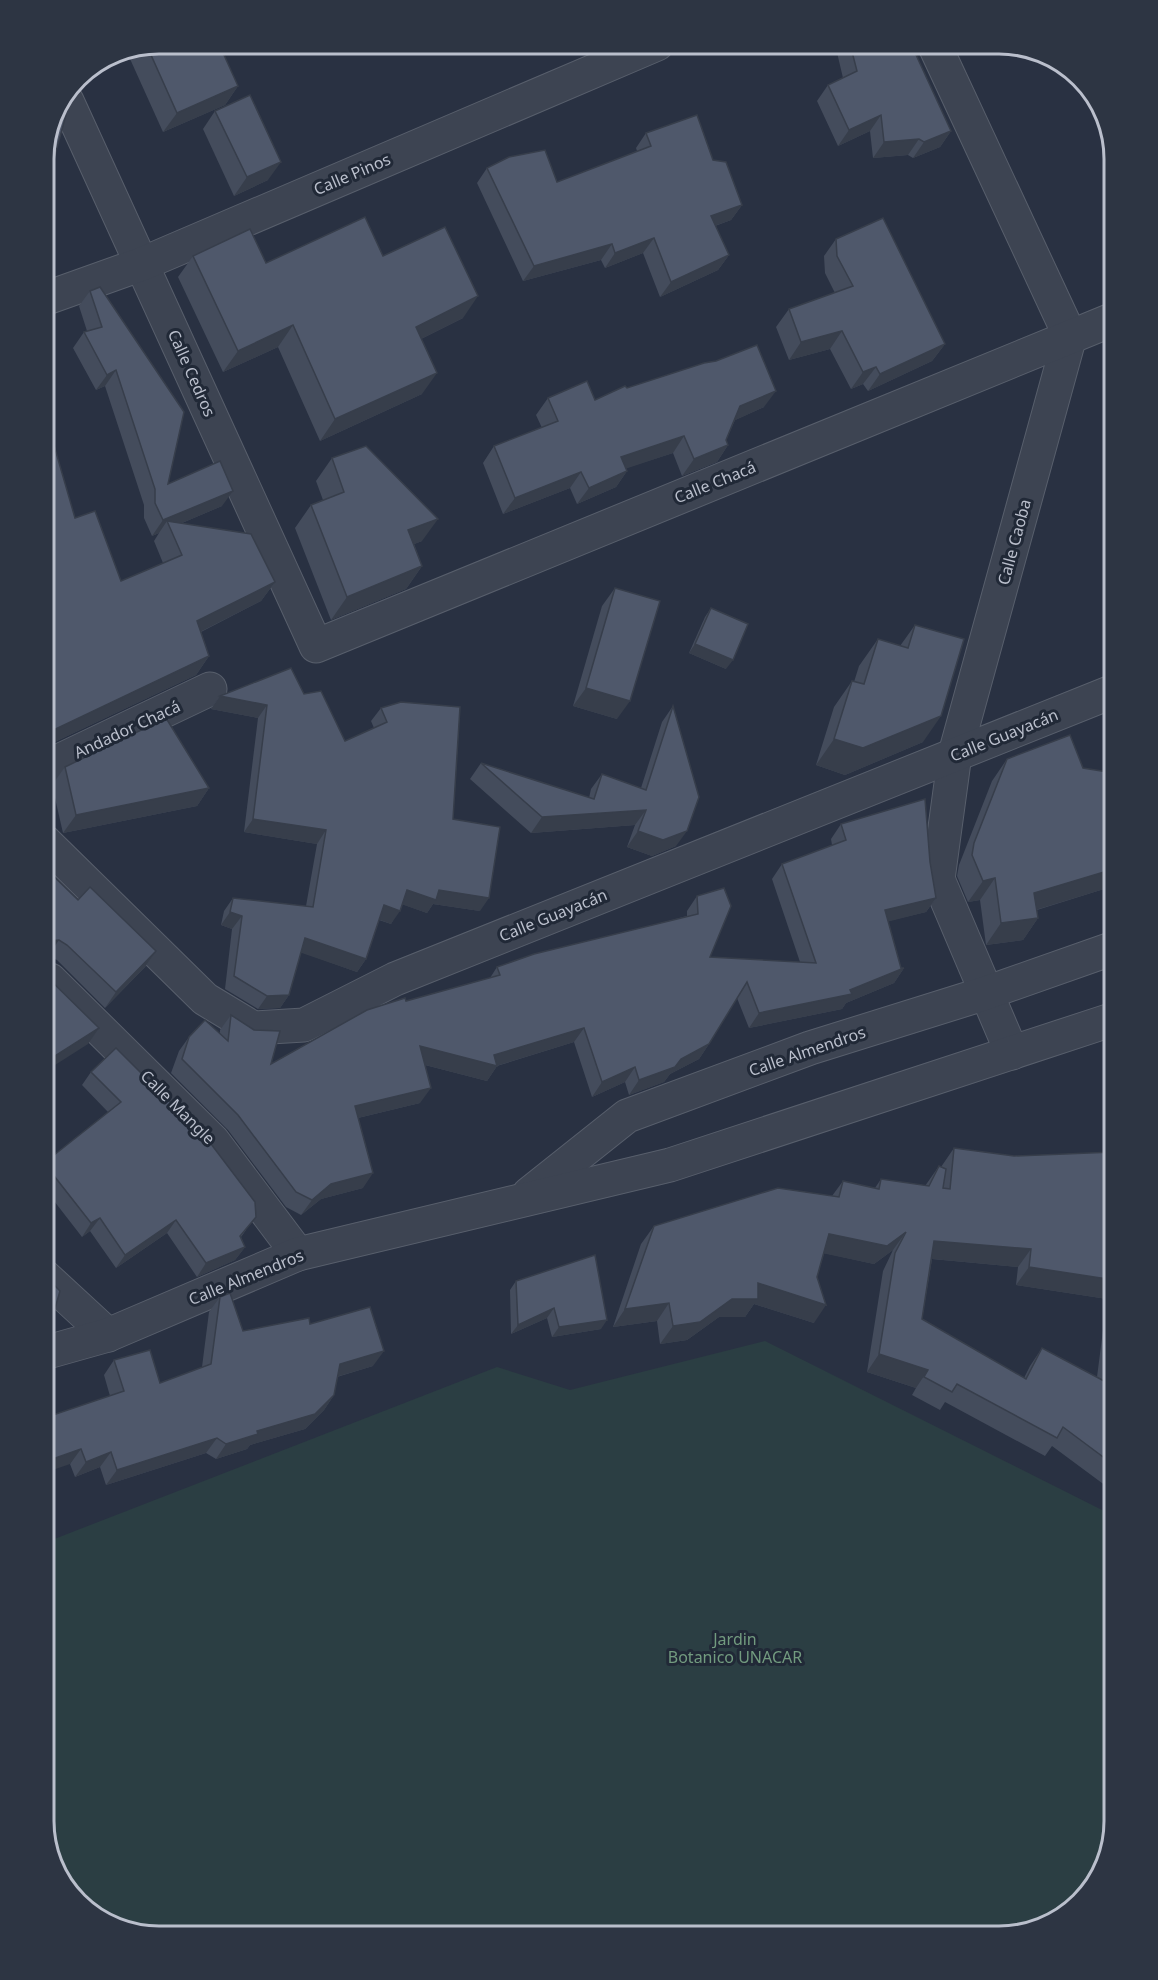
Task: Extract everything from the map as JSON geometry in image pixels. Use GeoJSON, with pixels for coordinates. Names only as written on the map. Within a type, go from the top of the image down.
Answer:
{"type":"FeatureCollection","features":[{"type":"Feature","properties":{"kind":"street","name":"Calle Pinos"},"geometry":{"type":"LineString","coordinates":[[54,295],[142,264],[634,54]]}},
{"type":"Feature","properties":{"kind":"street"},"geometry":{"type":"LineString","coordinates":[[939,54],[1070,336]]}},
{"type":"Feature","properties":{"kind":"street","name":"Calle Cedros"},"geometry":{"type":"LineString","coordinates":[[69,106],[316,646]]}},
{"type":"Feature","properties":{"kind":"street","name":"Calle Chacá"},"geometry":{"type":"LineString","coordinates":[[316,646],[1104,324]]}},
{"type":"Feature","properties":{"kind":"street","name":"Calle Caoba"},"geometry":{"type":"LineString","coordinates":[[1012,1053],[938,879],[955,754],[1070,336]]}},
{"type":"Feature","properties":{"kind":"street","name":"Andador Chacá"},"geometry":{"type":"LineString","coordinates":[[54,763],[210,689]]}},
{"type":"Feature","properties":{"kind":"street","name":"Calle Guayacán"},"geometry":{"type":"LineString","coordinates":[[54,852],[205,999],[253,1028],[304,1025],[395,979],[1104,695]]}},
{"type":"Feature","properties":{"kind":"street","name":"Calle Almendros"},"geometry":{"type":"LineString","coordinates":[[523,1199],[627,1116],[810,1048],[986,993],[1104,952]]}},
{"type":"Feature","properties":{"kind":"street","name":"Calle Mangle"},"geometry":{"type":"LineString","coordinates":[[54,984],[213,1141],[298,1254]]}},
{"type":"Feature","properties":{"kind":"street","name":"Calle Almendros"},"geometry":{"type":"LineString","coordinates":[[54,1350],[108,1335],[298,1254],[670,1165],[1104,1023]]}},
{"type":"Feature","properties":{"kind":"street"},"geometry":{"type":"LineString","coordinates":[[54,1285],[108,1335]]}},
{"type":"Feature","properties":{"kind":"green space","name":"Jardin Botanico UNACAR"},"geometry":{"type":"Polygon","coordinates":[[[765,1341],[1104,1511],[1103,1835],[1093,1867],[1078,1890],[1068,1900],[1045,1915],[1026,1922],[999,1926],[152,1926],[113,1915],[90,1900],[80,1890],[65,1867],[55,1835],[54,1539],[497,1367],[570,1390],[765,1341]]]}},
{"type":"Feature","properties":{"kind":"building"},"geometry":{"type":"Polygon","coordinates":[[[224,54],[238,86],[177,113],[151,55],[224,54]]]}},
{"type":"Feature","properties":{"kind":"building"},"geometry":{"type":"Polygon","coordinates":[[[853,54],[916,54],[951,131],[924,142],[919,139],[884,142],[881,115],[849,130],[828,85],[857,71],[853,54]]]}},
{"type":"Feature","properties":{"kind":"building"},"geometry":{"type":"Polygon","coordinates":[[[250,95],[281,162],[247,177],[215,111],[250,95]]]}},
{"type":"Feature","properties":{"kind":"building"},"geometry":{"type":"Polygon","coordinates":[[[65,113],[66,115],[55,155],[58,132],[65,113]]]}},
{"type":"Feature","properties":{"kind":"building"},"geometry":{"type":"Polygon","coordinates":[[[697,115],[713,160],[726,162],[742,205],[711,216],[729,255],[671,282],[654,238],[615,253],[612,244],[534,266],[487,168],[509,157],[545,150],[557,182],[651,146],[646,133],[697,115]]]}},
{"type":"Feature","properties":{"kind":"building"},"geometry":{"type":"Polygon","coordinates":[[[365,217],[383,256],[445,227],[478,296],[416,327],[437,373],[335,419],[293,325],[238,351],[193,256],[250,229],[266,263],[365,217]]]}},
{"type":"Feature","properties":{"kind":"building"},"geometry":{"type":"Polygon","coordinates":[[[883,218],[945,344],[880,374],[876,367],[863,372],[842,331],[801,342],[789,309],[853,286],[837,256],[836,239],[883,218]]]}},
{"type":"Feature","properties":{"kind":"building"},"geometry":{"type":"Polygon","coordinates":[[[100,287],[184,412],[168,484],[220,461],[233,491],[163,520],[155,503],[155,489],[116,370],[107,375],[84,332],[102,327],[90,291],[100,287]]]}},
{"type":"Feature","properties":{"kind":"building"},"geometry":{"type":"Polygon","coordinates":[[[757,345],[776,391],[740,406],[726,440],[728,445],[694,459],[684,436],[621,457],[627,471],[589,488],[581,472],[515,498],[494,446],[558,421],[548,398],[587,381],[595,400],[625,386],[627,388],[716,361],[757,345]]]}},
{"type":"Feature","properties":{"kind":"building"},"geometry":{"type":"Polygon","coordinates":[[[54,445],[75,518],[95,511],[121,581],[182,555],[167,521],[251,534],[275,582],[197,621],[209,656],[54,730],[54,445]]]}},
{"type":"Feature","properties":{"kind":"building"},"geometry":{"type":"Polygon","coordinates":[[[366,446],[438,519],[408,530],[422,566],[347,597],[311,505],[344,492],[332,458],[366,446]]]}},
{"type":"Feature","properties":{"kind":"building"},"geometry":{"type":"Polygon","coordinates":[[[615,588],[660,601],[630,701],[586,688],[615,588]]]}},
{"type":"Feature","properties":{"kind":"building"},"geometry":{"type":"Polygon","coordinates":[[[711,608],[748,624],[733,660],[695,644],[711,608]]]}},
{"type":"Feature","properties":{"kind":"building"},"geometry":{"type":"Polygon","coordinates":[[[915,625],[964,639],[941,716],[863,748],[834,739],[852,681],[864,684],[878,639],[908,648],[915,625]]]}},
{"type":"Feature","properties":{"kind":"building"},"geometry":{"type":"Polygon","coordinates":[[[291,668],[304,694],[321,691],[345,741],[387,722],[381,708],[401,702],[460,707],[453,819],[500,827],[489,898],[439,890],[436,900],[407,890],[400,911],[384,905],[366,959],[305,938],[289,995],[267,996],[234,976],[242,916],[230,912],[233,898],[313,907],[326,830],[253,819],[267,705],[220,696],[291,668]]]}},
{"type":"Feature","properties":{"kind":"building"},"geometry":{"type":"Polygon","coordinates":[[[673,706],[699,797],[687,831],[663,840],[638,831],[646,810],[542,817],[481,763],[594,799],[602,774],[646,790],[673,706]]]}},
{"type":"Feature","properties":{"kind":"building"},"geometry":{"type":"Polygon","coordinates":[[[166,718],[209,788],[76,815],[65,767],[166,718]]]}},
{"type":"Feature","properties":{"kind":"building"},"geometry":{"type":"Polygon","coordinates":[[[1070,735],[1083,768],[1104,771],[1104,872],[1034,893],[1038,918],[1001,923],[995,878],[983,881],[972,855],[974,843],[1007,759],[1070,735]]]}},
{"type":"Feature","properties":{"kind":"building"},"geometry":{"type":"Polygon","coordinates":[[[925,799],[930,862],[936,898],[885,910],[901,968],[904,968],[850,990],[852,994],[759,1013],[747,982],[709,1044],[681,1059],[675,1067],[639,1080],[635,1067],[602,1082],[584,1028],[494,1055],[497,1066],[420,1046],[431,1088],[355,1106],[373,1173],[331,1184],[312,1200],[296,1192],[238,1115],[182,1059],[189,1037],[205,1020],[228,1041],[231,1015],[254,1030],[280,1031],[271,1064],[367,1010],[405,998],[406,1001],[500,975],[497,967],[534,954],[698,914],[697,896],[724,888],[731,906],[710,957],[816,963],[782,864],[846,840],[841,824],[925,799]]]}},
{"type":"Feature","properties":{"kind":"building"},"geometry":{"type":"Polygon","coordinates":[[[54,877],[78,900],[90,887],[156,951],[116,992],[59,940],[54,940],[54,877]]]}},
{"type":"Feature","properties":{"kind":"building"},"geometry":{"type":"Polygon","coordinates":[[[54,984],[99,1028],[54,1057],[54,984]]]}},
{"type":"Feature","properties":{"kind":"building"},"geometry":{"type":"Polygon","coordinates":[[[116,1048],[208,1140],[255,1202],[256,1217],[240,1236],[245,1247],[206,1263],[176,1220],[125,1255],[100,1218],[91,1223],[54,1176],[54,1155],[121,1102],[91,1072],[116,1048]]]}},
{"type":"Feature","properties":{"kind":"building"},"geometry":{"type":"Polygon","coordinates":[[[954,1148],[1014,1156],[1104,1152],[1104,1278],[1029,1267],[1031,1249],[934,1241],[922,1319],[1026,1379],[1042,1348],[1104,1381],[1104,1458],[1063,1427],[1057,1438],[957,1384],[952,1392],[924,1377],[928,1370],[879,1354],[895,1253],[906,1232],[887,1246],[829,1234],[817,1277],[826,1305],[758,1283],[758,1299],[732,1299],[700,1322],[673,1326],[669,1303],[625,1309],[654,1226],[778,1188],[839,1197],[843,1181],[879,1189],[881,1179],[929,1186],[939,1166],[946,1169],[943,1188],[950,1189],[954,1148]]]}},
{"type":"Feature","properties":{"kind":"building"},"geometry":{"type":"Polygon","coordinates":[[[595,1255],[607,1320],[559,1327],[554,1308],[518,1325],[516,1281],[595,1255]]]}},
{"type":"Feature","properties":{"kind":"building"},"geometry":{"type":"Polygon","coordinates":[[[54,1285],[60,1291],[54,1312],[54,1285]]]}},
{"type":"Feature","properties":{"kind":"building"},"geometry":{"type":"Polygon","coordinates":[[[230,1293],[243,1331],[309,1318],[310,1324],[370,1307],[384,1351],[340,1364],[334,1395],[315,1414],[257,1431],[258,1434],[226,1444],[217,1438],[117,1470],[111,1452],[86,1462],[81,1449],[54,1458],[54,1415],[124,1391],[114,1360],[150,1350],[160,1383],[211,1364],[220,1297],[230,1293]]]}}]}
